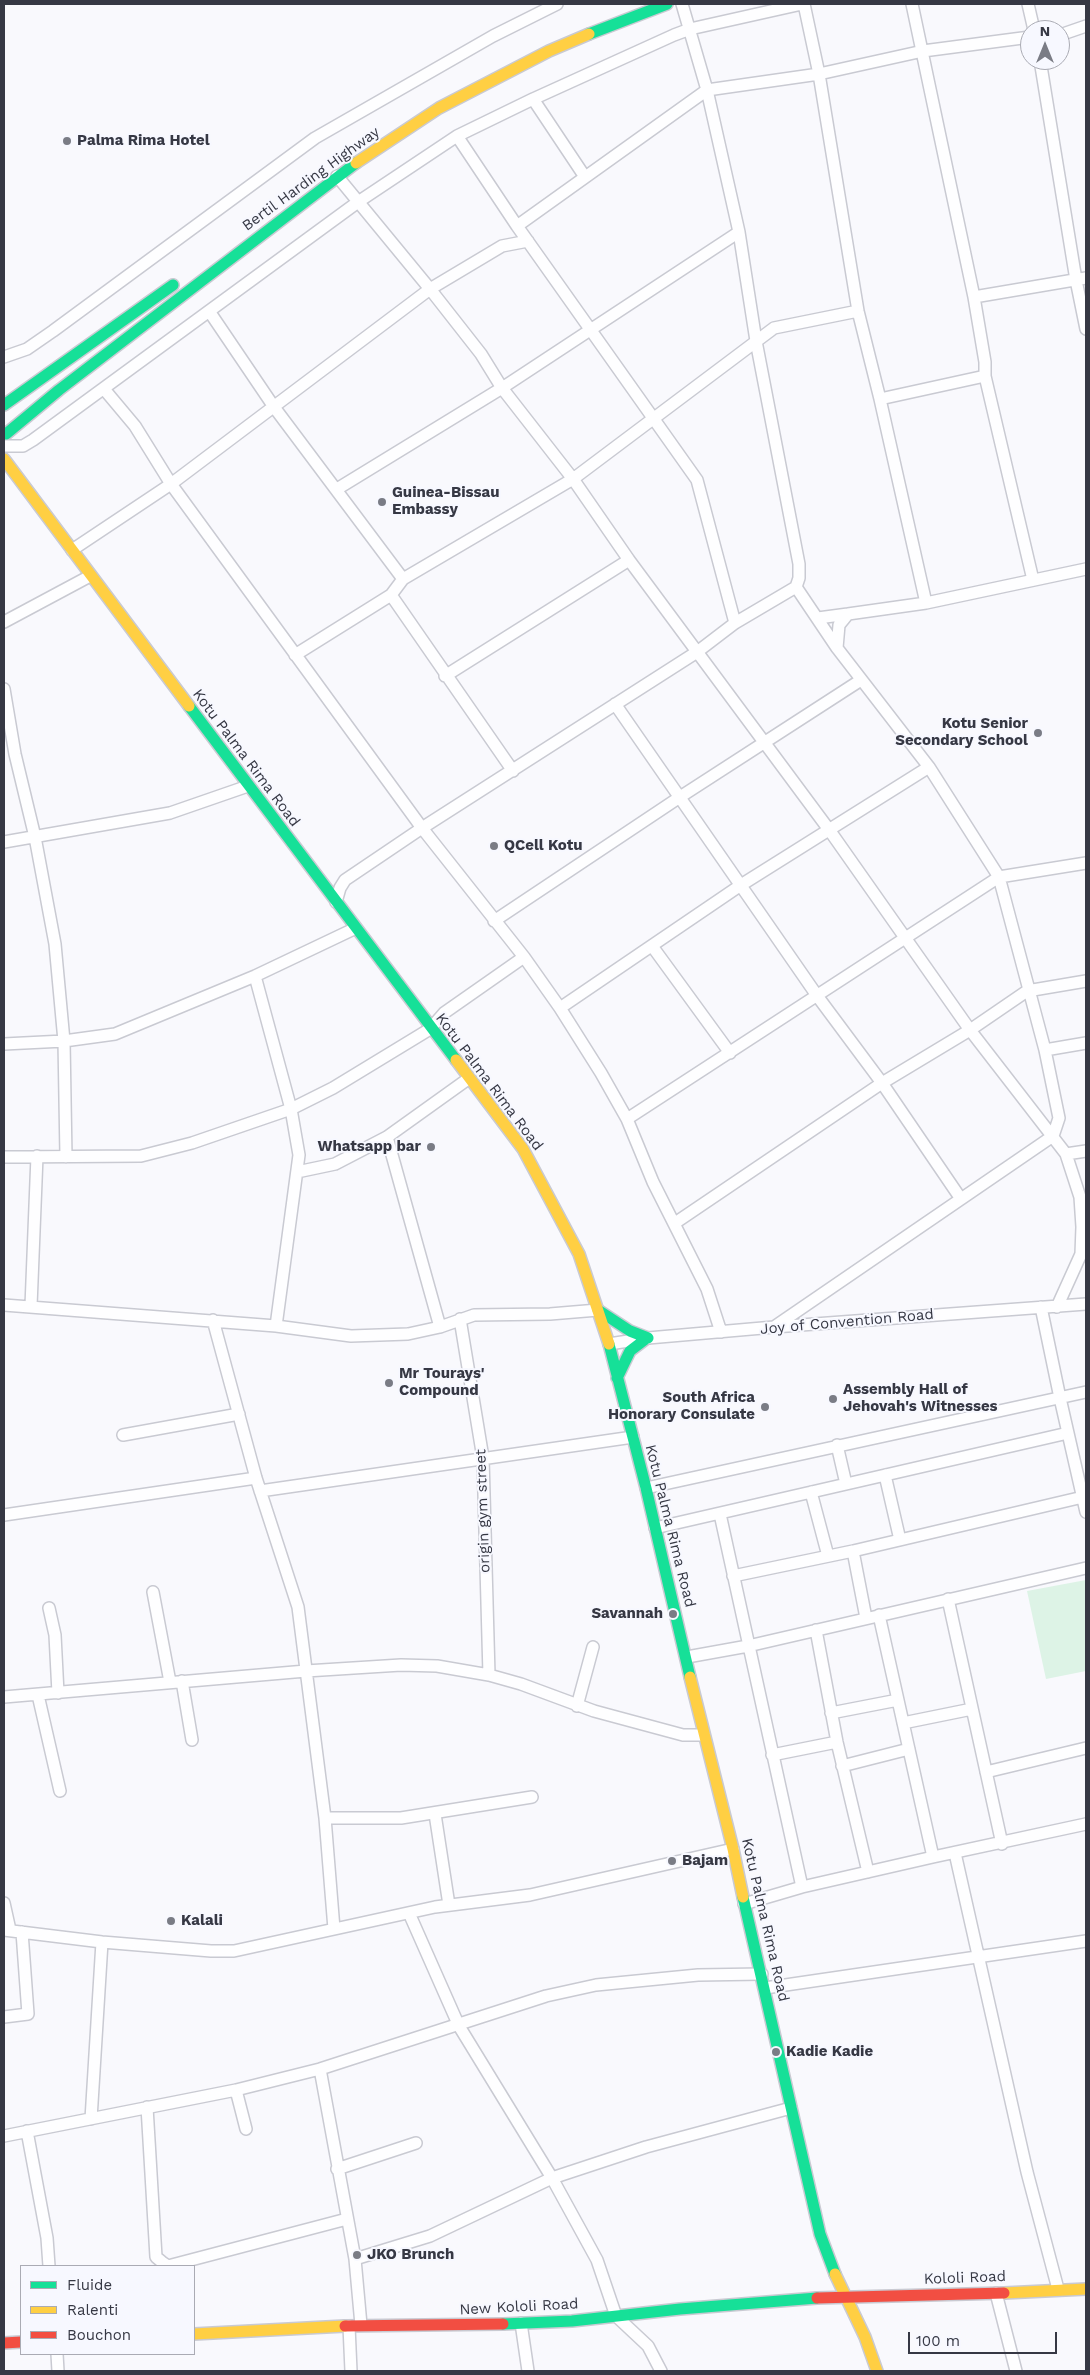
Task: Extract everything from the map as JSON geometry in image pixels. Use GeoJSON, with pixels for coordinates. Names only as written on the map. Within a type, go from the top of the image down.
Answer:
{"type":"FeatureCollection","features":[{"type":"Feature","properties":{"kind":"street"},"geometry":{"type":"LineString","coordinates":[[4,357],[27,349],[53,331],[315,138],[492,36],[557,4]]}},
{"type":"Feature","properties":{"kind":"street","name":"Bertil Harding Highway"},"geometry":{"type":"LineString","coordinates":[[4,436],[59,390],[336,176],[438,108],[501,74],[613,24],[667,4]]}},
{"type":"Feature","properties":{"kind":"street"},"geometry":{"type":"LineString","coordinates":[[336,902],[345,880],[422,828],[697,652],[735,623],[796,587],[800,578],[799,564],[756,341],[738,232],[707,90],[682,4]]}},
{"type":"Feature","properties":{"kind":"street"},"geometry":{"type":"LineString","coordinates":[[4,436],[23,446],[104,389],[358,202],[457,136],[533,98],[690,29],[803,4],[819,74],[858,311],[926,603]]}},
{"type":"Feature","properties":{"kind":"street"},"geometry":{"type":"LineString","coordinates":[[912,4],[974,297],[985,362],[985,376],[1033,580]]}},
{"type":"Feature","properties":{"kind":"street"},"geometry":{"type":"LineString","coordinates":[[1028,4],[1032,20]]}},
{"type":"Feature","properties":{"kind":"street"},"geometry":{"type":"LineString","coordinates":[[1070,32],[1086,26]]}},
{"type":"Feature","properties":{"kind":"street"},"geometry":{"type":"LineString","coordinates":[[517,226],[707,90],[819,74],[923,51],[1020,38]]}},
{"type":"Feature","properties":{"kind":"street"},"geometry":{"type":"LineString","coordinates":[[1042,70],[1081,279],[1086,329]]}},
{"type":"Feature","properties":{"kind":"street"},"geometry":{"type":"LineString","coordinates":[[533,98],[585,177]]}},
{"type":"Feature","properties":{"kind":"street"},"geometry":{"type":"LineString","coordinates":[[457,136],[517,226],[592,329],[697,480],[735,623]]}},
{"type":"Feature","properties":{"kind":"street"},"geometry":{"type":"LineString","coordinates":[[336,176],[430,289],[481,354],[502,388],[573,479],[629,560],[830,831],[970,1030],[1066,1154],[1080,1197],[1084,1255],[1057,1306]]}},
{"type":"Feature","properties":{"kind":"street"},"geometry":{"type":"LineString","coordinates":[[336,489],[502,388],[738,232]]}},
{"type":"Feature","properties":{"kind":"street"},"geometry":{"type":"LineString","coordinates":[[72,550],[171,484],[430,289],[502,246],[528,241]]}},
{"type":"Feature","properties":{"kind":"street"},"geometry":{"type":"LineString","coordinates":[[4,405],[182,278]]}},
{"type":"Feature","properties":{"kind":"street"},"geometry":{"type":"LineString","coordinates":[[974,297],[1081,279]]}},
{"type":"Feature","properties":{"kind":"street"},"geometry":{"type":"LineString","coordinates":[[209,311],[274,407],[403,579]]}},
{"type":"Feature","properties":{"kind":"street"},"geometry":{"type":"LineString","coordinates":[[295,655],[391,595],[403,579],[573,479],[774,328],[858,311]]}},
{"type":"Feature","properties":{"kind":"street"},"geometry":{"type":"LineString","coordinates":[[880,399],[985,376]]}},
{"type":"Feature","properties":{"kind":"street"},"geometry":{"type":"LineString","coordinates":[[104,389],[135,426],[171,484],[422,828],[524,957],[560,1008],[601,1073],[627,1119],[653,1182],[707,1289],[721,1332]]}},
{"type":"Feature","properties":{"kind":"street","name":"Kotu Palma Rima Road"},"geometry":{"type":"LineString","coordinates":[[4,459],[430,1029],[523,1149],[547,1190],[579,1254],[609,1344],[646,1488],[733,1849],[820,2234],[844,2296],[865,2336],[877,2371]]}},
{"type":"Feature","properties":{"kind":"street"},"geometry":{"type":"LineString","coordinates":[[445,676],[629,560]]}},
{"type":"Feature","properties":{"kind":"street"},"geometry":{"type":"LineString","coordinates":[[818,618],[926,603],[1086,569]]}},
{"type":"Feature","properties":{"kind":"street"},"geometry":{"type":"LineString","coordinates":[[4,622],[90,576]]}},
{"type":"Feature","properties":{"kind":"street"},"geometry":{"type":"LineString","coordinates":[[774,1327],[1053,1136],[1059,1118],[1045,1050],[999,877],[929,767],[860,680],[796,587]]}},
{"type":"Feature","properties":{"kind":"street"},"geometry":{"type":"LineString","coordinates":[[391,595],[445,676],[513,771]]}},
{"type":"Feature","properties":{"kind":"street"},"geometry":{"type":"LineString","coordinates":[[837,648],[839,625],[848,614]]}},
{"type":"Feature","properties":{"kind":"street"},"geometry":{"type":"LineString","coordinates":[[494,921],[860,680]]}},
{"type":"Feature","properties":{"kind":"street"},"geometry":{"type":"LineString","coordinates":[[4,689],[15,754],[35,837],[55,944],[64,1041],[66,1157]]}},
{"type":"Feature","properties":{"kind":"street"},"geometry":{"type":"LineString","coordinates":[[616,704],[818,996],[882,1083],[961,1198]]}},
{"type":"Feature","properties":{"kind":"street"},"geometry":{"type":"LineString","coordinates":[[560,1008],[741,885],[830,831],[929,767]]}},
{"type":"Feature","properties":{"kind":"street"},"geometry":{"type":"LineString","coordinates":[[4,842],[170,813],[248,786]]}},
{"type":"Feature","properties":{"kind":"street"},"geometry":{"type":"LineString","coordinates":[[627,1119],[999,877],[1086,863]]}},
{"type":"Feature","properties":{"kind":"street"},"geometry":{"type":"LineString","coordinates":[[4,1044],[64,1041],[115,1034],[256,976],[356,928]]}},
{"type":"Feature","properties":{"kind":"street"},"geometry":{"type":"LineString","coordinates":[[652,946],[730,1053]]}},
{"type":"Feature","properties":{"kind":"street"},"geometry":{"type":"LineString","coordinates":[[4,1156],[141,1156],[192,1143],[291,1109],[333,1088],[430,1029],[444,1013],[524,957]]}},
{"type":"Feature","properties":{"kind":"street"},"geometry":{"type":"LineString","coordinates":[[256,976],[291,1109],[299,1155],[276,1326]]}},
{"type":"Feature","properties":{"kind":"street"},"geometry":{"type":"LineString","coordinates":[[675,1223],[882,1083],[970,1030],[1028,991],[1086,981]]}},
{"type":"Feature","properties":{"kind":"street"},"geometry":{"type":"LineString","coordinates":[[1045,1050],[1086,1043]]}},
{"type":"Feature","properties":{"kind":"street"},"geometry":{"type":"LineString","coordinates":[[297,1172],[335,1164],[388,1137],[468,1079]]}},
{"type":"Feature","properties":{"kind":"street"},"geometry":{"type":"LineString","coordinates":[[388,1137],[440,1327]]}},
{"type":"Feature","properties":{"kind":"street"},"geometry":{"type":"LineString","coordinates":[[1066,1154],[1086,1151]]}},
{"type":"Feature","properties":{"kind":"street"},"geometry":{"type":"LineString","coordinates":[[31,1306],[37,1156]]}},
{"type":"Feature","properties":{"kind":"street","name":"Joy of Convention Road"},"geometry":{"type":"LineString","coordinates":[[609,1344],[647,1338],[774,1327],[1086,1304]]}},
{"type":"Feature","properties":{"kind":"street"},"geometry":{"type":"LineString","coordinates":[[4,1305],[213,1320],[351,1336],[408,1334],[440,1327],[474,1315],[550,1314],[598,1310],[624,1327],[647,1338],[630,1351],[617,1378]]}},
{"type":"Feature","properties":{"kind":"street"},"geometry":{"type":"LineString","coordinates":[[1042,1307],[1068,1433],[1082,1467],[1083,1497],[1086,1512]]}},
{"type":"Feature","properties":{"kind":"street","name":"origin gym street"},"geometry":{"type":"LineString","coordinates":[[460,1319],[483,1458],[489,1675]]}},
{"type":"Feature","properties":{"kind":"street"},"geometry":{"type":"LineString","coordinates":[[213,1320],[256,1478],[298,1608],[325,1818],[334,1929]]}},
{"type":"Feature","properties":{"kind":"street"},"geometry":{"type":"LineString","coordinates":[[646,1488],[1086,1392]]}},
{"type":"Feature","properties":{"kind":"street"},"geometry":{"type":"LineString","coordinates":[[123,1435],[239,1414]]}},
{"type":"Feature","properties":{"kind":"street"},"geometry":{"type":"LineString","coordinates":[[655,1528],[1068,1433]]}},
{"type":"Feature","properties":{"kind":"street"},"geometry":{"type":"LineString","coordinates":[[260,1490],[633,1437]]}},
{"type":"Feature","properties":{"kind":"street"},"geometry":{"type":"LineString","coordinates":[[837,1445],[846,1484]]}},
{"type":"Feature","properties":{"kind":"street"},"geometry":{"type":"LineString","coordinates":[[885,1475],[900,1540]]}},
{"type":"Feature","properties":{"kind":"street"},"geometry":{"type":"LineString","coordinates":[[4,1515],[256,1478]]}},
{"type":"Feature","properties":{"kind":"street"},"geometry":{"type":"LineString","coordinates":[[811,1492],[828,1556]]}},
{"type":"Feature","properties":{"kind":"street"},"geometry":{"type":"LineString","coordinates":[[733,1576],[853,1552],[1083,1497]]}},
{"type":"Feature","properties":{"kind":"street"},"geometry":{"type":"LineString","coordinates":[[720,1514],[802,1888]]}},
{"type":"Feature","properties":{"kind":"street"},"geometry":{"type":"LineString","coordinates":[[853,1552],[866,1618]]}},
{"type":"Feature","properties":{"kind":"street"},"geometry":{"type":"LineString","coordinates":[[687,1657],[748,1646],[1086,1568]]}},
{"type":"Feature","properties":{"kind":"street"},"geometry":{"type":"LineString","coordinates":[[154,1592],[170,1682]]}},
{"type":"Feature","properties":{"kind":"street"},"geometry":{"type":"LineString","coordinates":[[948,1599],[1002,1844]]}},
{"type":"Feature","properties":{"kind":"street"},"geometry":{"type":"LineString","coordinates":[[49,1608],[55,1635],[58,1693]]}},
{"type":"Feature","properties":{"kind":"street"},"geometry":{"type":"LineString","coordinates":[[879,1615],[932,1857]]}},
{"type":"Feature","properties":{"kind":"street"},"geometry":{"type":"LineString","coordinates":[[816,1630],[842,1766],[868,1872]]}},
{"type":"Feature","properties":{"kind":"street"},"geometry":{"type":"LineString","coordinates":[[577,1706],[593,1647]]}},
{"type":"Feature","properties":{"kind":"street"},"geometry":{"type":"LineString","coordinates":[[4,1698],[306,1671],[401,1665],[437,1666],[489,1675],[521,1684],[577,1706],[683,1734],[704,1735]]}},
{"type":"Feature","properties":{"kind":"street"},"geometry":{"type":"LineString","coordinates":[[182,1681],[192,1740]]}},
{"type":"Feature","properties":{"kind":"street"},"geometry":{"type":"LineString","coordinates":[[38,1695],[60,1791]]}},
{"type":"Feature","properties":{"kind":"street"},"geometry":{"type":"LineString","coordinates":[[831,1713],[898,1700]]}},
{"type":"Feature","properties":{"kind":"street"},"geometry":{"type":"LineString","coordinates":[[903,1724],[972,1708]]}},
{"type":"Feature","properties":{"kind":"street"},"geometry":{"type":"LineString","coordinates":[[772,1755],[837,1742]]}},
{"type":"Feature","properties":{"kind":"street"},"geometry":{"type":"LineString","coordinates":[[986,1772],[1086,1748]]}},
{"type":"Feature","properties":{"kind":"street"},"geometry":{"type":"LineString","coordinates":[[842,1766],[908,1749]]}},
{"type":"Feature","properties":{"kind":"street"},"geometry":{"type":"LineString","coordinates":[[325,1818],[401,1818],[532,1797]]}},
{"type":"Feature","properties":{"kind":"street"},"geometry":{"type":"LineString","coordinates":[[434,1814],[449,1905]]}},
{"type":"Feature","properties":{"kind":"street"},"geometry":{"type":"LineString","coordinates":[[744,1904],[932,1857],[1002,1844],[1086,1824]]}},
{"type":"Feature","properties":{"kind":"street"},"geometry":{"type":"LineString","coordinates":[[12,1931],[102,1942],[211,1951],[234,1951],[449,1905],[530,1895],[733,1849]]}},
{"type":"Feature","properties":{"kind":"street"},"geometry":{"type":"LineString","coordinates":[[955,1853],[1027,2172],[1058,2289]]}},
{"type":"Feature","properties":{"kind":"street"},"geometry":{"type":"LineString","coordinates":[[4,1904],[12,1931],[28,2014],[4,2017]]}},
{"type":"Feature","properties":{"kind":"street"},"geometry":{"type":"LineString","coordinates":[[409,1914],[458,2026],[552,2178],[597,2260],[616,2316],[648,2346],[660,2371]]}},
{"type":"Feature","properties":{"kind":"street"},"geometry":{"type":"LineString","coordinates":[[765,1988],[1086,1940]]}},
{"type":"Feature","properties":{"kind":"street"},"geometry":{"type":"LineString","coordinates":[[91,2119],[102,1942]]}},
{"type":"Feature","properties":{"kind":"street"},"geometry":{"type":"LineString","coordinates":[[4,2136],[236,2090],[320,2069],[546,1996],[596,1985],[698,1975],[762,1974]]}},
{"type":"Feature","properties":{"kind":"street"},"geometry":{"type":"LineString","coordinates":[[320,2069],[346,2219],[355,2259],[361,2325]]}},
{"type":"Feature","properties":{"kind":"street"},"geometry":{"type":"LineString","coordinates":[[236,2090],[246,2129]]}},
{"type":"Feature","properties":{"kind":"street"},"geometry":{"type":"LineString","coordinates":[[147,2107],[156,2256],[166,2265]]}},
{"type":"Feature","properties":{"kind":"street"},"geometry":{"type":"LineString","coordinates":[[355,2259],[430,2236],[552,2178],[646,2147],[791,2108]]}},
{"type":"Feature","properties":{"kind":"street"},"geometry":{"type":"LineString","coordinates":[[27,2131],[49,2265]]}},
{"type":"Feature","properties":{"kind":"street"},"geometry":{"type":"LineString","coordinates":[[337,2169],[416,2143]]}},
{"type":"Feature","properties":{"kind":"street"},"geometry":{"type":"LineString","coordinates":[[172,2265],[346,2219]]}},
{"type":"Feature","properties":{"kind":"street","name":"Kololi Road"},"geometry":{"type":"LineString","coordinates":[[844,2296],[1086,2289]]}},
{"type":"Feature","properties":{"kind":"street"},"geometry":{"type":"LineString","coordinates":[[996,2293],[1016,2371]]}},
{"type":"Feature","properties":{"kind":"street","name":"New Kololi Road"},"geometry":{"type":"LineString","coordinates":[[195,2334],[361,2325],[572,2321],[844,2296]]}},
{"type":"Feature","properties":{"kind":"street"},"geometry":{"type":"LineString","coordinates":[[521,2323],[528,2371]]}},
{"type":"Feature","properties":{"kind":"street"},"geometry":{"type":"LineString","coordinates":[[349,2326],[352,2371]]}},
{"type":"Feature","properties":{"kind":"street"},"geometry":{"type":"LineString","coordinates":[[4,2343],[20,2342]]}},
{"type":"Feature","properties":{"kind":"street"},"geometry":{"type":"LineString","coordinates":[[57,2355],[58,2371]]}},
{"type":"Feature","properties":{"kind":"green space"},"geometry":{"type":"Polygon","coordinates":[[[1086,1580],[1086,1671],[1046,1679],[1027,1591],[1086,1580]]]}},
{"type":"Feature","properties":{"kind":"traffic: fast"},"geometry":{"type":"LineString","coordinates":[[589,34],[667,4]]}},
{"type":"Feature","properties":{"kind":"traffic: fast"},"geometry":{"type":"LineString","coordinates":[[6,434],[59,390],[356,163]]}},
{"type":"Feature","properties":{"kind":"traffic: fast"},"geometry":{"type":"LineString","coordinates":[[4,405],[173,285]]}},
{"type":"Feature","properties":{"kind":"traffic: fast"},"geometry":{"type":"LineString","coordinates":[[189,706],[456,1060]]}},
{"type":"Feature","properties":{"kind":"traffic: fast"},"geometry":{"type":"LineString","coordinates":[[598,1310],[630,1331],[648,1338]]}},
{"type":"Feature","properties":{"kind":"traffic: fast"},"geometry":{"type":"LineString","coordinates":[[617,1378],[630,1351],[647,1338]]}},
{"type":"Feature","properties":{"kind":"traffic: fast"},"geometry":{"type":"LineString","coordinates":[[609,1344],[646,1488],[690,1677]]}},
{"type":"Feature","properties":{"kind":"traffic: fast"},"geometry":{"type":"LineString","coordinates":[[743,1897],[820,2234],[835,2274]]}},
{"type":"Feature","properties":{"kind":"traffic: fast"},"geometry":{"type":"LineString","coordinates":[[503,2324],[572,2321],[680,2309],[817,2298]]}},
{"type":"Feature","properties":{"kind":"traffic: slow"},"geometry":{"type":"LineString","coordinates":[[356,163],[439,108],[549,51],[589,34]]}},
{"type":"Feature","properties":{"kind":"traffic: slow"},"geometry":{"type":"LineString","coordinates":[[4,459],[189,706]]}},
{"type":"Feature","properties":{"kind":"traffic: slow"},"geometry":{"type":"LineString","coordinates":[[456,1060],[523,1149],[579,1254],[609,1344]]}},
{"type":"Feature","properties":{"kind":"traffic: slow"},"geometry":{"type":"LineString","coordinates":[[690,1677],[733,1849],[743,1897]]}},
{"type":"Feature","properties":{"kind":"traffic: slow"},"geometry":{"type":"LineString","coordinates":[[835,2274],[865,2337],[877,2371]]}},
{"type":"Feature","properties":{"kind":"traffic: slow"},"geometry":{"type":"LineString","coordinates":[[1004,2293],[1086,2289]]}},
{"type":"Feature","properties":{"kind":"traffic: slow"},"geometry":{"type":"LineString","coordinates":[[195,2334],[345,2326]]}},
{"type":"Feature","properties":{"kind":"traffic: jam"},"geometry":{"type":"LineString","coordinates":[[817,2298],[1004,2293]]}},
{"type":"Feature","properties":{"kind":"traffic: jam"},"geometry":{"type":"LineString","coordinates":[[345,2326],[503,2324]]}},
{"type":"Feature","properties":{"kind":"traffic: jam"},"geometry":{"type":"LineString","coordinates":[[4,2343],[20,2342]]}},
{"type":"Feature","properties":{"kind":"place","name":"Palma Rima Hotel"},"geometry":{"type":"Point","coordinates":[67,141]}},
{"type":"Feature","properties":{"kind":"place","name":"Guinea-Bissau Embassy"},"geometry":{"type":"Point","coordinates":[382,502]}},
{"type":"Feature","properties":{"kind":"place","name":"Kotu Senior Secondary School"},"geometry":{"type":"Point","coordinates":[1038,733]}},
{"type":"Feature","properties":{"kind":"place","name":"QCell Kotu"},"geometry":{"type":"Point","coordinates":[494,846]}},
{"type":"Feature","properties":{"kind":"place","name":"Whatsapp bar"},"geometry":{"type":"Point","coordinates":[431,1147]}},
{"type":"Feature","properties":{"kind":"place","name":"Mr Tourays' Compound"},"geometry":{"type":"Point","coordinates":[389,1383]}},
{"type":"Feature","properties":{"kind":"place","name":"Assembly Hall of Jehovah's Witnesses"},"geometry":{"type":"Point","coordinates":[833,1399]}},
{"type":"Feature","properties":{"kind":"place","name":"South Africa Honorary Consulate"},"geometry":{"type":"Point","coordinates":[765,1407]}},
{"type":"Feature","properties":{"kind":"place","name":"Savannah"},"geometry":{"type":"Point","coordinates":[673,1614]}},
{"type":"Feature","properties":{"kind":"place","name":"Bajam"},"geometry":{"type":"Point","coordinates":[672,1861]}},
{"type":"Feature","properties":{"kind":"place","name":"Kalali"},"geometry":{"type":"Point","coordinates":[171,1921]}},
{"type":"Feature","properties":{"kind":"place","name":"Kadie Kadie"},"geometry":{"type":"Point","coordinates":[776,2052]}},
{"type":"Feature","properties":{"kind":"place","name":"JKO Brunch"},"geometry":{"type":"Point","coordinates":[357,2255]}}]}
